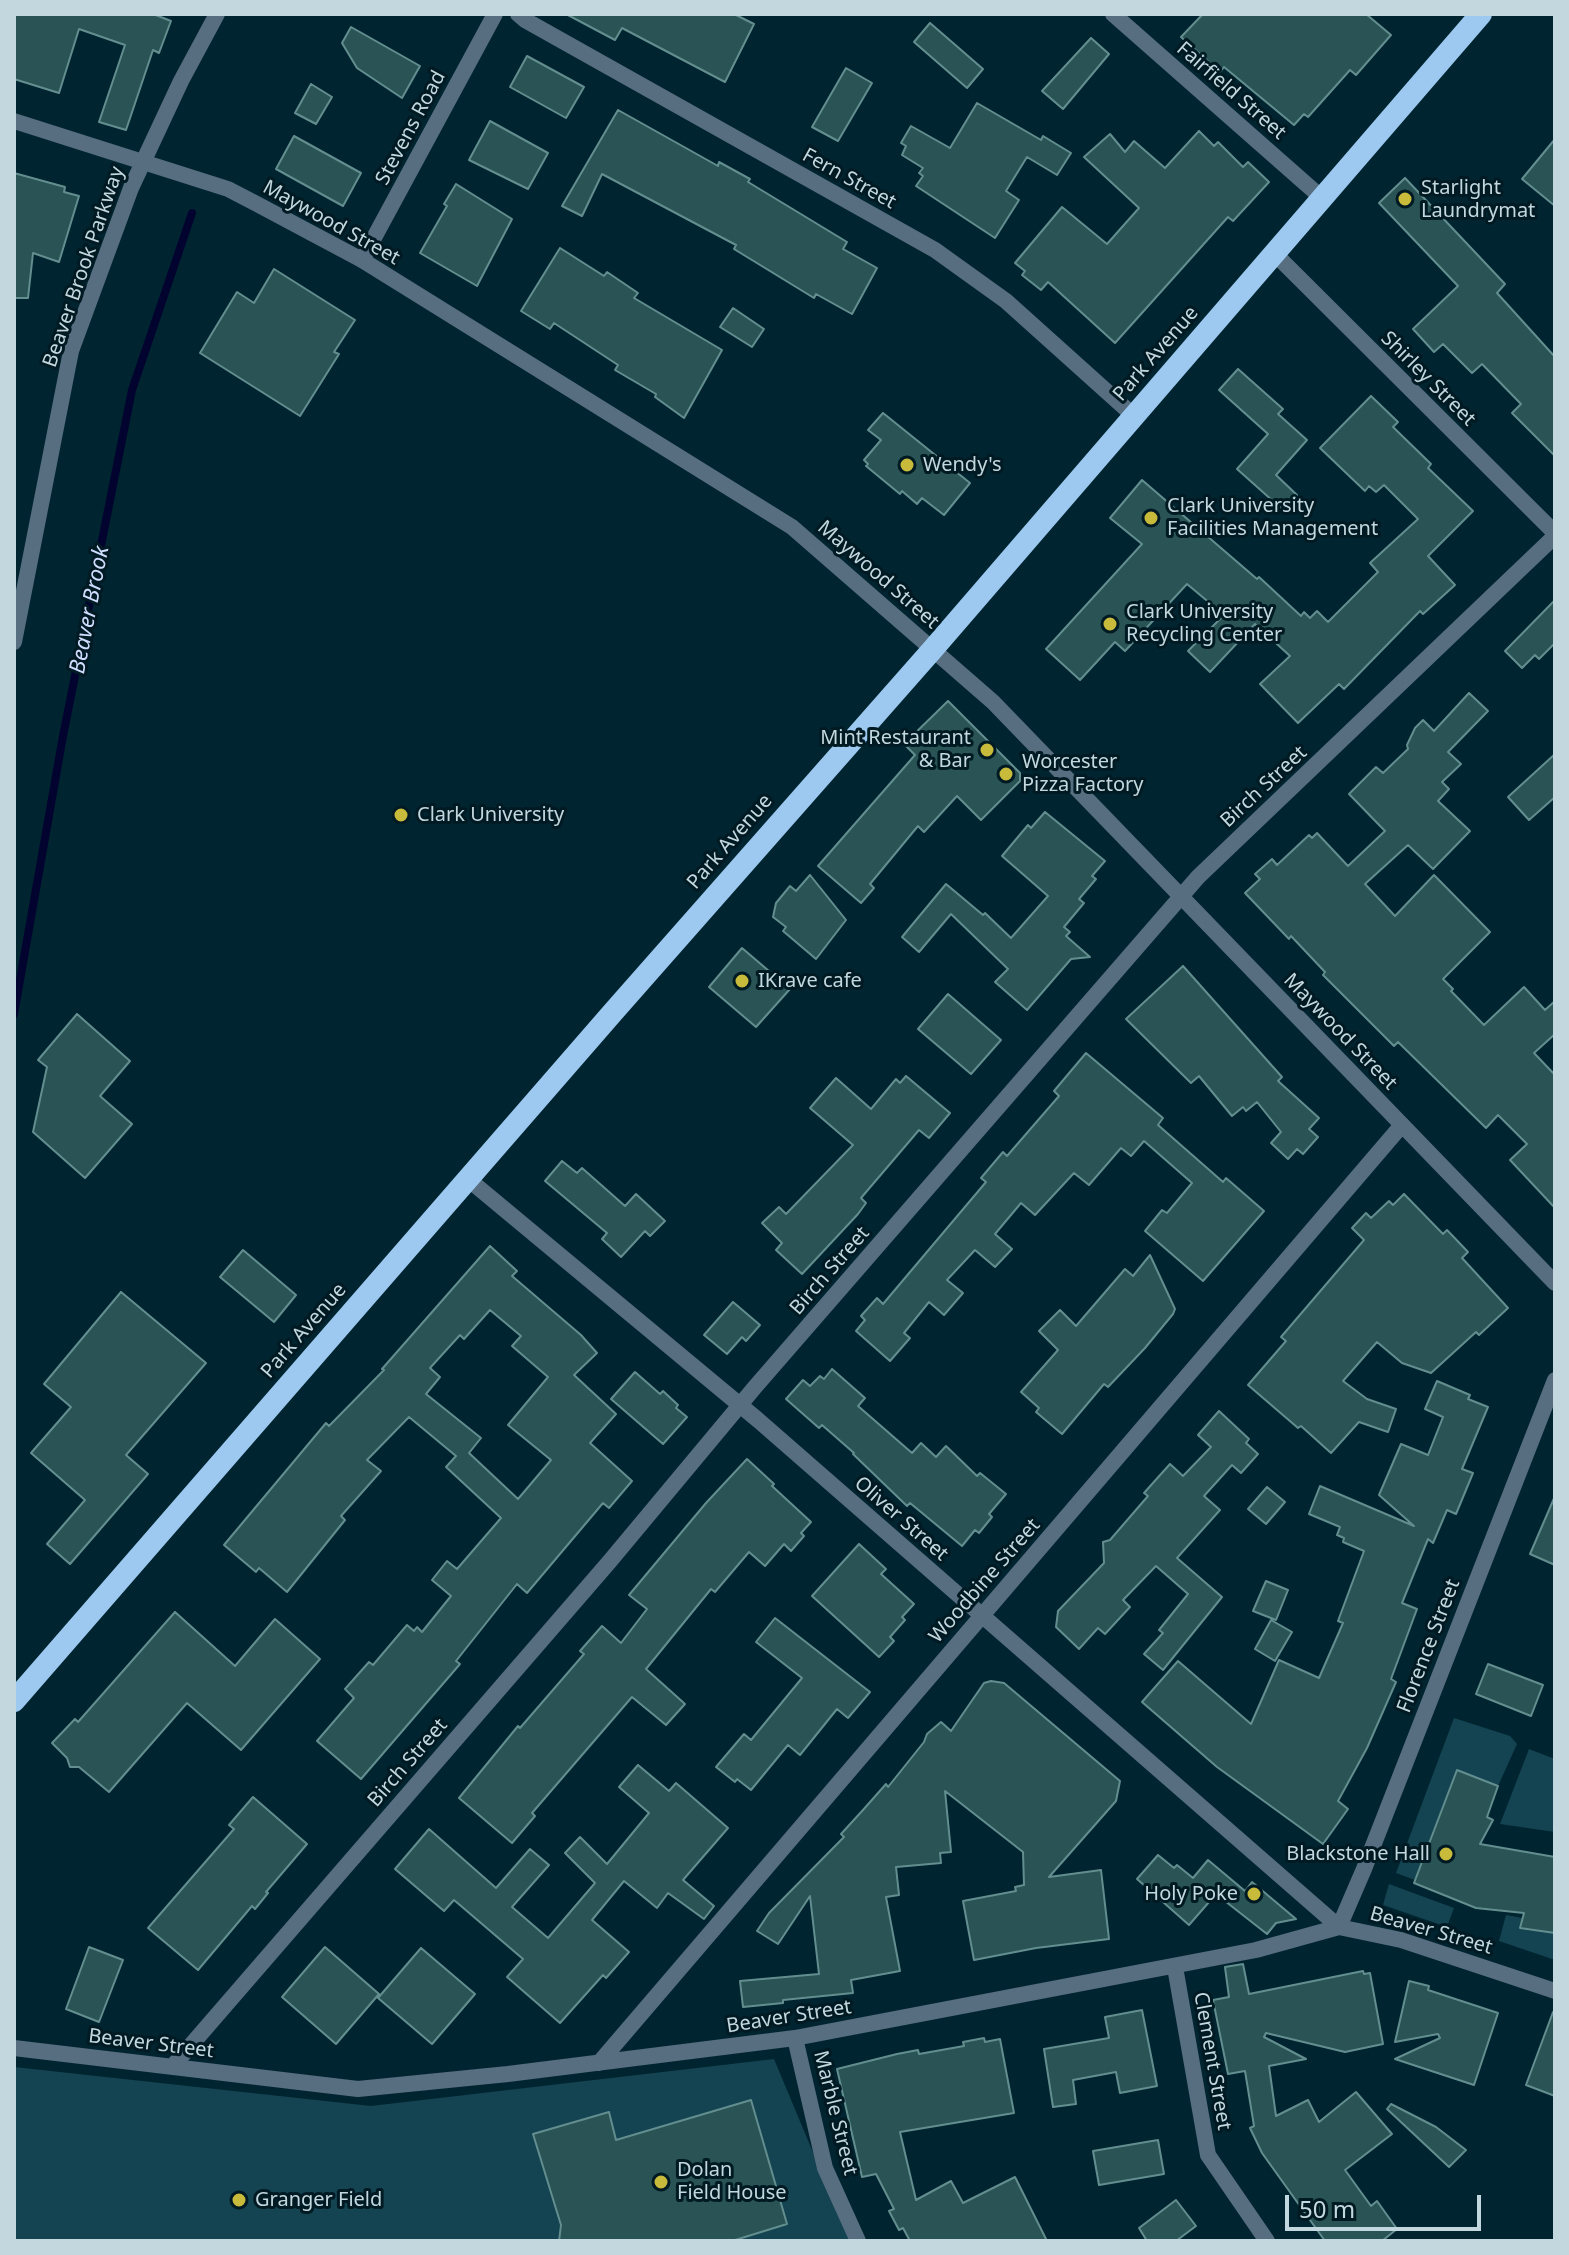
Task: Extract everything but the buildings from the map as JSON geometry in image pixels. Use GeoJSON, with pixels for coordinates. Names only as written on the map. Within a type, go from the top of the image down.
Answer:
{"type":"FeatureCollection","features":[{"type":"Feature","properties":{"kind":"highway","name":"Park Avenue"},"geometry":{"type":"LineString","coordinates":[[14,1701],[933,649],[1481,14]]}},
{"type":"Feature","properties":{"kind":"street","name":"Beaver Brook Parkway"},"geometry":{"type":"LineString","coordinates":[[14,642],[71,351],[142,162],[217,14]]}},
{"type":"Feature","properties":{"kind":"street","name":"Stevens Road"},"geometry":{"type":"LineString","coordinates":[[362,260],[495,14]]}},
{"type":"Feature","properties":{"kind":"street","name":"Fern Street"},"geometry":{"type":"LineString","coordinates":[[518,14],[935,250],[1006,301],[1134,416]]}},
{"type":"Feature","properties":{"kind":"street","name":"Fairfield Street"},"geometry":{"type":"LineString","coordinates":[[1113,14],[1322,198]]}},
{"type":"Feature","properties":{"kind":"street","name":"Maywood Street"},"geometry":{"type":"LineString","coordinates":[[14,121],[228,189],[362,260],[792,527],[993,702],[1555,1283]]}},
{"type":"Feature","properties":{"kind":"street","name":"Shirley Street"},"geometry":{"type":"LineString","coordinates":[[1274,253],[1555,534]]}},
{"type":"Feature","properties":{"kind":"street","name":"Birch Street"},"geometry":{"type":"LineString","coordinates":[[172,2067],[610,1561],[739,1405],[1198,877],[1555,534]]}},
{"type":"Feature","properties":{"kind":"street","name":"Woodbine Street"},"geometry":{"type":"LineString","coordinates":[[599,2063],[1402,1125]]}},
{"type":"Feature","properties":{"kind":"street","name":"Oliver Street"},"geometry":{"type":"LineString","coordinates":[[468,1179],[739,1405],[1339,1927]]}},
{"type":"Feature","properties":{"kind":"street","name":"Florence Street"},"geometry":{"type":"LineString","coordinates":[[1339,1927],[1555,1380]]}},
{"type":"Feature","properties":{"kind":"street","name":"Beaver Street"},"geometry":{"type":"LineString","coordinates":[[17,2048],[358,2089],[795,2038],[1175,1967],[1256,1950],[1339,1927],[1401,1940],[1555,1991]]}},
{"type":"Feature","properties":{"kind":"street","name":"Clement Street"},"geometry":{"type":"LineString","coordinates":[[1175,1967],[1208,2155],[1267,2241]]}},
{"type":"Feature","properties":{"kind":"street","name":"Marble Street"},"geometry":{"type":"LineString","coordinates":[[795,2038],[825,2168],[858,2241]]}},
{"type":"Feature","properties":{"kind":"shaded area"},"geometry":{"type":"Polygon","coordinates":[[[1454,1718],[1510,1736],[1517,1744],[1498,1786],[1457,1771],[1415,1880],[1396,1873],[1454,1718]]]}},
{"type":"Feature","properties":{"kind":"shaded area"},"geometry":{"type":"Polygon","coordinates":[[[1529,1749],[1555,1759],[1555,1832],[1500,1824],[1529,1749]]]}},
{"type":"Feature","properties":{"kind":"shaded area"},"geometry":{"type":"Polygon","coordinates":[[[1389,1884],[1454,1908],[1447,1927],[1383,1905],[1389,1884]]]}},
{"type":"Feature","properties":{"kind":"shaded area"},"geometry":{"type":"Polygon","coordinates":[[[1506,1915],[1522,1918],[1520,1928],[1555,1933],[1555,1960],[1499,1941],[1506,1915]]]}},
{"type":"Feature","properties":{"kind":"shaded area"},"geometry":{"type":"Polygon","coordinates":[[[774,2059],[850,2241],[14,2241],[14,2067],[371,2106],[774,2059]]]}},
{"type":"Feature","properties":{"kind":"waterway","name":"Beaver Brook"},"geometry":{"type":"LineString","coordinates":[[14,1014],[63,736],[132,390],[192,213]]}},
{"type":"Feature","properties":{"kind":"place","name":"Starlight Laundrymat"},"geometry":{"type":"Point","coordinates":[1405,199]}},
{"type":"Feature","properties":{"kind":"place","name":"Wendy's"},"geometry":{"type":"Point","coordinates":[907,465]}},
{"type":"Feature","properties":{"kind":"place","name":"Clark University Facilities Management"},"geometry":{"type":"Point","coordinates":[1151,518]}},
{"type":"Feature","properties":{"kind":"place","name":"Clark University Recycling Center"},"geometry":{"type":"Point","coordinates":[1110,624]}},
{"type":"Feature","properties":{"kind":"place","name":"Mint Restaurant & Bar"},"geometry":{"type":"Point","coordinates":[987,750]}},
{"type":"Feature","properties":{"kind":"place","name":"Worcester Pizza Factory"},"geometry":{"type":"Point","coordinates":[1006,774]}},
{"type":"Feature","properties":{"kind":"place","name":"Clark University"},"geometry":{"type":"Point","coordinates":[401,815]}},
{"type":"Feature","properties":{"kind":"place","name":"IKrave cafe"},"geometry":{"type":"Point","coordinates":[742,981]}},
{"type":"Feature","properties":{"kind":"place","name":"Blackstone Hall"},"geometry":{"type":"Point","coordinates":[1446,1854]}},
{"type":"Feature","properties":{"kind":"place","name":"Holy Poke"},"geometry":{"type":"Point","coordinates":[1254,1894]}},
{"type":"Feature","properties":{"kind":"place","name":"Dolan Field House"},"geometry":{"type":"Point","coordinates":[661,2182]}},
{"type":"Feature","properties":{"kind":"place","name":"Granger Field"},"geometry":{"type":"Point","coordinates":[239,2200]}}]}
